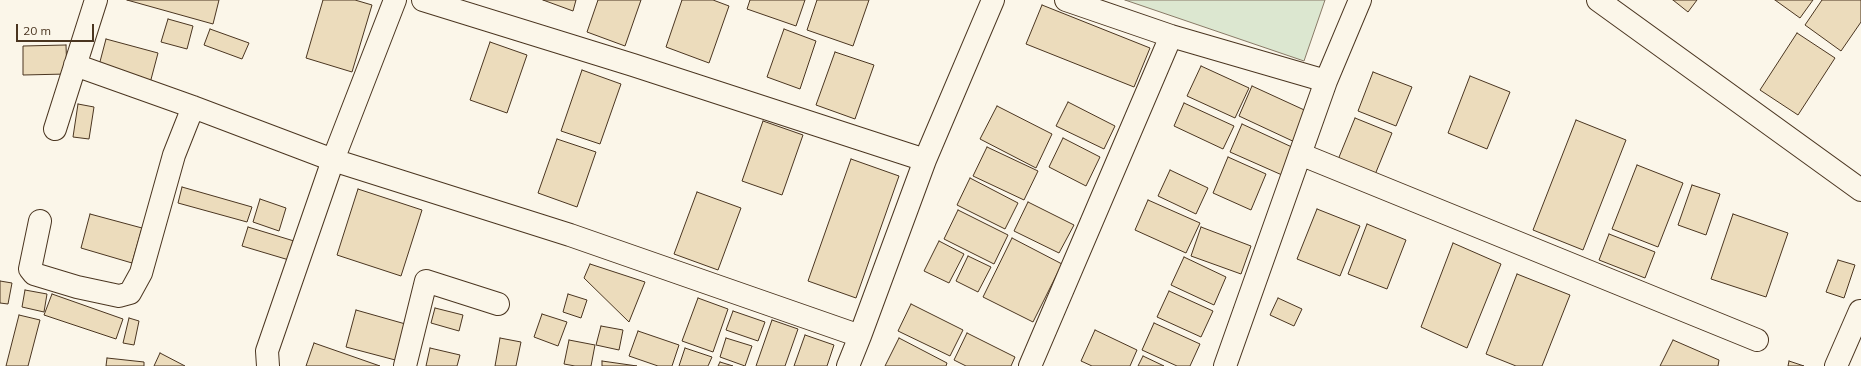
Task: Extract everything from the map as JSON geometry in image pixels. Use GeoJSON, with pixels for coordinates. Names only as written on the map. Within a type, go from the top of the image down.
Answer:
{"type":"FeatureCollection","features":[{"type":"Feature","properties":{"kind":"street"},"geometry":{"type":"LineString","coordinates":[[55,129],[96,0]]}},
{"type":"Feature","properties":{"kind":"street"},"geometry":{"type":"LineString","coordinates":[[268,366],[267,351],[333,160],[395,0]]}},
{"type":"Feature","properties":{"kind":"street"},"geometry":{"type":"LineString","coordinates":[[423,0],[633,65],[925,160]]}},
{"type":"Feature","properties":{"kind":"street"},"geometry":{"type":"LineString","coordinates":[[848,366],[925,160],[993,0]]}},
{"type":"Feature","properties":{"kind":"street"},"geometry":{"type":"LineString","coordinates":[[1066,0],[1171,36],[1326,81]]}},
{"type":"Feature","properties":{"kind":"street"},"geometry":{"type":"LineString","coordinates":[[1226,366],[1326,81],[1360,0]]}},
{"type":"Feature","properties":{"kind":"street"},"geometry":{"type":"LineString","coordinates":[[1598,0],[1861,190]]}},
{"type":"Feature","properties":{"kind":"street"},"geometry":{"type":"LineString","coordinates":[[1030,366],[1171,36]]}},
{"type":"Feature","properties":{"kind":"street"},"geometry":{"type":"LineString","coordinates":[[75,65],[193,107],[333,160],[570,234],[860,336]]}},
{"type":"Feature","properties":{"kind":"street"},"geometry":{"type":"LineString","coordinates":[[40,221],[30,269],[34,274],[76,287],[120,296],[130,293],[141,273],[174,154],[193,107]]}},
{"type":"Feature","properties":{"kind":"street"},"geometry":{"type":"LineString","coordinates":[[1300,154],[1757,340]]}},
{"type":"Feature","properties":{"kind":"street"},"geometry":{"type":"LineString","coordinates":[[405,366],[426,281],[498,304]]}},
{"type":"Feature","properties":{"kind":"street"},"geometry":{"type":"LineString","coordinates":[[1836,366],[1860,311]]}},
{"type":"Feature","properties":{"kind":"green space"},"geometry":{"type":"Polygon","coordinates":[[[1125,0],[1325,0],[1304,61],[1125,0]]]}},
{"type":"Feature","properties":{"kind":"building"},"geometry":{"type":"Polygon","coordinates":[[[127,0],[219,0],[213,24],[127,0]]]}},
{"type":"Feature","properties":{"kind":"building"},"geometry":{"type":"Polygon","coordinates":[[[323,0],[355,0],[372,5],[352,72],[306,58],[323,0]]]}},
{"type":"Feature","properties":{"kind":"building"},"geometry":{"type":"Polygon","coordinates":[[[543,0],[576,0],[573,11],[543,0]]]}},
{"type":"Feature","properties":{"kind":"building"},"geometry":{"type":"Polygon","coordinates":[[[598,0],[641,0],[625,46],[587,32],[598,0]]]}},
{"type":"Feature","properties":{"kind":"building"},"geometry":{"type":"Polygon","coordinates":[[[682,0],[713,0],[729,6],[709,63],[666,47],[682,0]]]}},
{"type":"Feature","properties":{"kind":"building"},"geometry":{"type":"Polygon","coordinates":[[[750,0],[805,0],[796,26],[747,9],[750,0]]]}},
{"type":"Feature","properties":{"kind":"building"},"geometry":{"type":"Polygon","coordinates":[[[817,0],[869,0],[853,46],[807,30],[817,0]]]}},
{"type":"Feature","properties":{"kind":"building"},"geometry":{"type":"Polygon","coordinates":[[[1673,0],[1697,0],[1688,12],[1673,0]]]}},
{"type":"Feature","properties":{"kind":"building"},"geometry":{"type":"Polygon","coordinates":[[[1775,0],[1813,0],[1800,18],[1775,0]]]}},
{"type":"Feature","properties":{"kind":"building"},"geometry":{"type":"Polygon","coordinates":[[[1822,0],[1861,0],[1861,22],[1841,51],[1805,25],[1822,0]]]}},
{"type":"Feature","properties":{"kind":"building"},"geometry":{"type":"Polygon","coordinates":[[[1042,5],[1150,48],[1134,87],[1026,44],[1042,5]]]}},
{"type":"Feature","properties":{"kind":"building"},"geometry":{"type":"Polygon","coordinates":[[[168,19],[193,26],[187,49],[161,42],[168,19]]]}},
{"type":"Feature","properties":{"kind":"building"},"geometry":{"type":"Polygon","coordinates":[[[210,29],[249,43],[242,59],[204,45],[210,29]]]}},
{"type":"Feature","properties":{"kind":"building"},"geometry":{"type":"Polygon","coordinates":[[[784,29],[816,41],[800,89],[767,77],[784,29]]]}},
{"type":"Feature","properties":{"kind":"building"},"geometry":{"type":"Polygon","coordinates":[[[1797,33],[1835,58],[1798,115],[1760,90],[1797,33]]]}},
{"type":"Feature","properties":{"kind":"building"},"geometry":{"type":"Polygon","coordinates":[[[106,39],[158,53],[149,87],[97,73],[106,39]]]}},
{"type":"Feature","properties":{"kind":"building"},"geometry":{"type":"Polygon","coordinates":[[[490,42],[527,55],[507,113],[470,100],[490,42]]]}},
{"type":"Feature","properties":{"kind":"building"},"geometry":{"type":"Polygon","coordinates":[[[66,45],[67,74],[23,75],[23,46],[66,45]]]}},
{"type":"Feature","properties":{"kind":"building"},"geometry":{"type":"Polygon","coordinates":[[[835,52],[874,65],[855,119],[816,105],[835,52]]]}},
{"type":"Feature","properties":{"kind":"building"},"geometry":{"type":"Polygon","coordinates":[[[1201,66],[1249,88],[1235,118],[1187,96],[1201,66]]]}},
{"type":"Feature","properties":{"kind":"building"},"geometry":{"type":"Polygon","coordinates":[[[582,70],[621,84],[600,144],[561,131],[582,70]]]}},
{"type":"Feature","properties":{"kind":"building"},"geometry":{"type":"Polygon","coordinates":[[[1373,72],[1412,87],[1396,126],[1358,111],[1373,72]]]}},
{"type":"Feature","properties":{"kind":"building"},"geometry":{"type":"Polygon","coordinates":[[[1470,76],[1510,92],[1487,149],[1448,133],[1470,76]]]}},
{"type":"Feature","properties":{"kind":"building"},"geometry":{"type":"Polygon","coordinates":[[[1252,86],[1313,114],[1299,144],[1239,116],[1252,86]]]}},
{"type":"Feature","properties":{"kind":"building"},"geometry":{"type":"Polygon","coordinates":[[[1068,102],[1115,126],[1104,149],[1056,126],[1068,102]]]}},
{"type":"Feature","properties":{"kind":"building"},"geometry":{"type":"Polygon","coordinates":[[[1184,103],[1234,126],[1223,149],[1174,126],[1184,103]]]}},
{"type":"Feature","properties":{"kind":"building"},"geometry":{"type":"Polygon","coordinates":[[[78,104],[94,107],[89,139],[73,137],[78,104]]]}},
{"type":"Feature","properties":{"kind":"building"},"geometry":{"type":"Polygon","coordinates":[[[997,106],[1052,134],[1036,168],[980,139],[997,106]]]}},
{"type":"Feature","properties":{"kind":"building"},"geometry":{"type":"Polygon","coordinates":[[[1355,118],[1392,133],[1372,182],[1335,167],[1355,118]]]}},
{"type":"Feature","properties":{"kind":"building"},"geometry":{"type":"Polygon","coordinates":[[[1576,120],[1626,140],[1583,250],[1533,230],[1576,120]]]}},
{"type":"Feature","properties":{"kind":"building"},"geometry":{"type":"Polygon","coordinates":[[[763,121],[803,135],[782,195],[742,181],[763,121]]]}},
{"type":"Feature","properties":{"kind":"building"},"geometry":{"type":"Polygon","coordinates":[[[1242,124],[1294,148],[1282,175],[1230,152],[1242,124]]]}},
{"type":"Feature","properties":{"kind":"building"},"geometry":{"type":"Polygon","coordinates":[[[1063,138],[1100,157],[1086,186],[1049,167],[1063,138]]]}},
{"type":"Feature","properties":{"kind":"building"},"geometry":{"type":"Polygon","coordinates":[[[557,139],[596,152],[577,207],[538,193],[557,139]]]}},
{"type":"Feature","properties":{"kind":"building"},"geometry":{"type":"Polygon","coordinates":[[[987,147],[1038,171],[1024,200],[973,176],[987,147]]]}},
{"type":"Feature","properties":{"kind":"building"},"geometry":{"type":"Polygon","coordinates":[[[1228,157],[1266,174],[1251,210],[1213,193],[1228,157]]]}},
{"type":"Feature","properties":{"kind":"building"},"geometry":{"type":"Polygon","coordinates":[[[851,159],[899,176],[856,298],[808,281],[851,159]]]}},
{"type":"Feature","properties":{"kind":"building"},"geometry":{"type":"Polygon","coordinates":[[[1637,165],[1683,183],[1658,247],[1612,229],[1637,165]]]}},
{"type":"Feature","properties":{"kind":"building"},"geometry":{"type":"Polygon","coordinates":[[[1170,170],[1208,188],[1196,214],[1158,196],[1170,170]]]}},
{"type":"Feature","properties":{"kind":"building"},"geometry":{"type":"Polygon","coordinates":[[[970,178],[1018,203],[1005,229],[957,205],[970,178]]]}},
{"type":"Feature","properties":{"kind":"building"},"geometry":{"type":"Polygon","coordinates":[[[1692,185],[1720,194],[1706,235],[1678,225],[1692,185]]]}},
{"type":"Feature","properties":{"kind":"building"},"geometry":{"type":"Polygon","coordinates":[[[182,187],[252,207],[247,222],[178,203],[182,187]]]}},
{"type":"Feature","properties":{"kind":"building"},"geometry":{"type":"Polygon","coordinates":[[[358,189],[422,210],[401,276],[337,255],[358,189]]]}},
{"type":"Feature","properties":{"kind":"building"},"geometry":{"type":"Polygon","coordinates":[[[697,192],[741,208],[718,270],[674,254],[697,192]]]}},
{"type":"Feature","properties":{"kind":"building"},"geometry":{"type":"Polygon","coordinates":[[[260,199],[286,208],[279,231],[253,222],[260,199]]]}},
{"type":"Feature","properties":{"kind":"building"},"geometry":{"type":"Polygon","coordinates":[[[1148,200],[1200,223],[1186,253],[1135,230],[1148,200]]]}},
{"type":"Feature","properties":{"kind":"building"},"geometry":{"type":"Polygon","coordinates":[[[1028,202],[1074,225],[1059,253],[1014,231],[1028,202]]]}},
{"type":"Feature","properties":{"kind":"building"},"geometry":{"type":"Polygon","coordinates":[[[1317,209],[1360,226],[1340,276],[1297,259],[1317,209]]]}},
{"type":"Feature","properties":{"kind":"building"},"geometry":{"type":"Polygon","coordinates":[[[958,210],[1008,235],[994,264],[944,239],[958,210]]]}},
{"type":"Feature","properties":{"kind":"building"},"geometry":{"type":"Polygon","coordinates":[[[90,214],[142,228],[132,263],[81,248],[90,214]]]}},
{"type":"Feature","properties":{"kind":"building"},"geometry":{"type":"Polygon","coordinates":[[[1733,214],[1788,233],[1766,297],[1711,279],[1733,214]]]}},
{"type":"Feature","properties":{"kind":"building"},"geometry":{"type":"Polygon","coordinates":[[[1367,224],[1406,240],[1387,289],[1348,274],[1367,224]]]}},
{"type":"Feature","properties":{"kind":"building"},"geometry":{"type":"Polygon","coordinates":[[[248,227],[294,241],[289,260],[242,246],[248,227]]]}},
{"type":"Feature","properties":{"kind":"building"},"geometry":{"type":"Polygon","coordinates":[[[1201,227],[1251,246],[1241,274],[1191,256],[1201,227]]]}},
{"type":"Feature","properties":{"kind":"building"},"geometry":{"type":"Polygon","coordinates":[[[1609,234],[1655,252],[1645,278],[1599,260],[1609,234]]]}},
{"type":"Feature","properties":{"kind":"building"},"geometry":{"type":"Polygon","coordinates":[[[1012,238],[1062,264],[1033,322],[983,297],[1012,238]]]}},
{"type":"Feature","properties":{"kind":"building"},"geometry":{"type":"Polygon","coordinates":[[[939,241],[964,254],[949,283],[924,271],[939,241]]]}},
{"type":"Feature","properties":{"kind":"building"},"geometry":{"type":"Polygon","coordinates":[[[1453,243],[1501,264],[1467,348],[1421,327],[1453,243]]]}},
{"type":"Feature","properties":{"kind":"building"},"geometry":{"type":"Polygon","coordinates":[[[968,256],[991,267],[978,292],[956,281],[968,256]]]}},
{"type":"Feature","properties":{"kind":"building"},"geometry":{"type":"Polygon","coordinates":[[[1184,257],[1226,277],[1214,305],[1171,285],[1184,257]]]}},
{"type":"Feature","properties":{"kind":"building"},"geometry":{"type":"Polygon","coordinates":[[[1838,260],[1855,265],[1844,298],[1826,292],[1838,260]]]}},
{"type":"Feature","properties":{"kind":"building"},"geometry":{"type":"Polygon","coordinates":[[[590,264],[645,282],[629,322],[584,278],[590,264]]]}},
{"type":"Feature","properties":{"kind":"building"},"geometry":{"type":"Polygon","coordinates":[[[1517,274],[1570,295],[1542,366],[1516,366],[1486,354],[1517,274]]]}},
{"type":"Feature","properties":{"kind":"building"},"geometry":{"type":"Polygon","coordinates":[[[0,281],[12,283],[8,304],[0,303],[0,281]]]}},
{"type":"Feature","properties":{"kind":"building"},"geometry":{"type":"Polygon","coordinates":[[[25,290],[47,294],[44,312],[22,307],[25,290]]]}},
{"type":"Feature","properties":{"kind":"building"},"geometry":{"type":"Polygon","coordinates":[[[1169,291],[1213,311],[1201,337],[1157,317],[1169,291]]]}},
{"type":"Feature","properties":{"kind":"building"},"geometry":{"type":"Polygon","coordinates":[[[52,294],[123,319],[116,339],[44,315],[52,294]]]}},
{"type":"Feature","properties":{"kind":"building"},"geometry":{"type":"Polygon","coordinates":[[[568,294],[587,300],[581,318],[563,312],[568,294]]]}},
{"type":"Feature","properties":{"kind":"building"},"geometry":{"type":"Polygon","coordinates":[[[698,298],[728,309],[713,352],[682,341],[698,298]]]}},
{"type":"Feature","properties":{"kind":"building"},"geometry":{"type":"Polygon","coordinates":[[[1278,298],[1302,309],[1294,326],[1270,315],[1278,298]]]}},
{"type":"Feature","properties":{"kind":"building"},"geometry":{"type":"Polygon","coordinates":[[[911,304],[963,330],[950,356],[898,331],[911,304]]]}},
{"type":"Feature","properties":{"kind":"building"},"geometry":{"type":"Polygon","coordinates":[[[435,308],[463,315],[459,331],[431,323],[435,308]]]}},
{"type":"Feature","properties":{"kind":"building"},"geometry":{"type":"Polygon","coordinates":[[[356,310],[409,325],[399,361],[346,347],[356,310]]]}},
{"type":"Feature","properties":{"kind":"building"},"geometry":{"type":"Polygon","coordinates":[[[733,311],[765,322],[758,341],[726,330],[733,311]]]}},
{"type":"Feature","properties":{"kind":"building"},"geometry":{"type":"Polygon","coordinates":[[[542,314],[567,322],[558,346],[534,337],[542,314]]]}},
{"type":"Feature","properties":{"kind":"building"},"geometry":{"type":"Polygon","coordinates":[[[19,315],[40,320],[28,366],[6,366],[19,315]]]}},
{"type":"Feature","properties":{"kind":"building"},"geometry":{"type":"Polygon","coordinates":[[[129,318],[139,321],[134,345],[123,343],[129,318]]]}},
{"type":"Feature","properties":{"kind":"building"},"geometry":{"type":"Polygon","coordinates":[[[772,320],[798,329],[785,366],[756,366],[772,320]]]}},
{"type":"Feature","properties":{"kind":"building"},"geometry":{"type":"Polygon","coordinates":[[[1154,323],[1200,344],[1190,366],[1177,366],[1142,350],[1154,323]]]}},
{"type":"Feature","properties":{"kind":"building"},"geometry":{"type":"Polygon","coordinates":[[[601,326],[623,330],[619,350],[596,345],[601,326]]]}},
{"type":"Feature","properties":{"kind":"building"},"geometry":{"type":"Polygon","coordinates":[[[1095,330],[1137,350],[1130,366],[1092,366],[1081,361],[1095,330]]]}},
{"type":"Feature","properties":{"kind":"building"},"geometry":{"type":"Polygon","coordinates":[[[638,331],[679,345],[672,366],[658,366],[629,356],[638,331]]]}},
{"type":"Feature","properties":{"kind":"building"},"geometry":{"type":"Polygon","coordinates":[[[967,333],[1015,357],[1011,366],[966,366],[954,360],[967,333]]]}},
{"type":"Feature","properties":{"kind":"building"},"geometry":{"type":"Polygon","coordinates":[[[805,335],[834,345],[827,366],[794,366],[805,335]]]}},
{"type":"Feature","properties":{"kind":"building"},"geometry":{"type":"Polygon","coordinates":[[[500,338],[521,342],[516,366],[495,366],[500,338]]]}},
{"type":"Feature","properties":{"kind":"building"},"geometry":{"type":"Polygon","coordinates":[[[726,338],[752,346],[745,366],[720,357],[726,338]]]}},
{"type":"Feature","properties":{"kind":"building"},"geometry":{"type":"Polygon","coordinates":[[[899,338],[947,363],[946,366],[885,366],[899,338]]]}},
{"type":"Feature","properties":{"kind":"building"},"geometry":{"type":"Polygon","coordinates":[[[569,340],[595,345],[591,366],[564,364],[569,340]]]}},
{"type":"Feature","properties":{"kind":"building"},"geometry":{"type":"Polygon","coordinates":[[[1673,340],[1719,360],[1718,366],[1660,366],[1673,340]]]}},
{"type":"Feature","properties":{"kind":"building"},"geometry":{"type":"Polygon","coordinates":[[[314,343],[380,366],[306,366],[314,343]]]}},
{"type":"Feature","properties":{"kind":"building"},"geometry":{"type":"Polygon","coordinates":[[[430,348],[460,355],[457,366],[426,366],[430,348]]]}},
{"type":"Feature","properties":{"kind":"building"},"geometry":{"type":"Polygon","coordinates":[[[685,348],[712,357],[708,366],[679,366],[685,348]]]}},
{"type":"Feature","properties":{"kind":"building"},"geometry":{"type":"Polygon","coordinates":[[[160,353],[185,366],[154,366],[160,353]]]}},
{"type":"Feature","properties":{"kind":"building"},"geometry":{"type":"Polygon","coordinates":[[[1143,356],[1164,366],[1138,366],[1143,356]]]}},
{"type":"Feature","properties":{"kind":"building"},"geometry":{"type":"Polygon","coordinates":[[[107,358],[144,362],[144,366],[106,366],[107,358]]]}},
{"type":"Feature","properties":{"kind":"building"},"geometry":{"type":"Polygon","coordinates":[[[602,361],[637,366],[602,366],[602,361]]]}},
{"type":"Feature","properties":{"kind":"building"},"geometry":{"type":"Polygon","coordinates":[[[1789,361],[1804,366],[1788,366],[1789,361]]]}},
{"type":"Feature","properties":{"kind":"building"},"geometry":{"type":"Polygon","coordinates":[[[720,362],[733,366],[718,366],[720,362]]]}}]}
